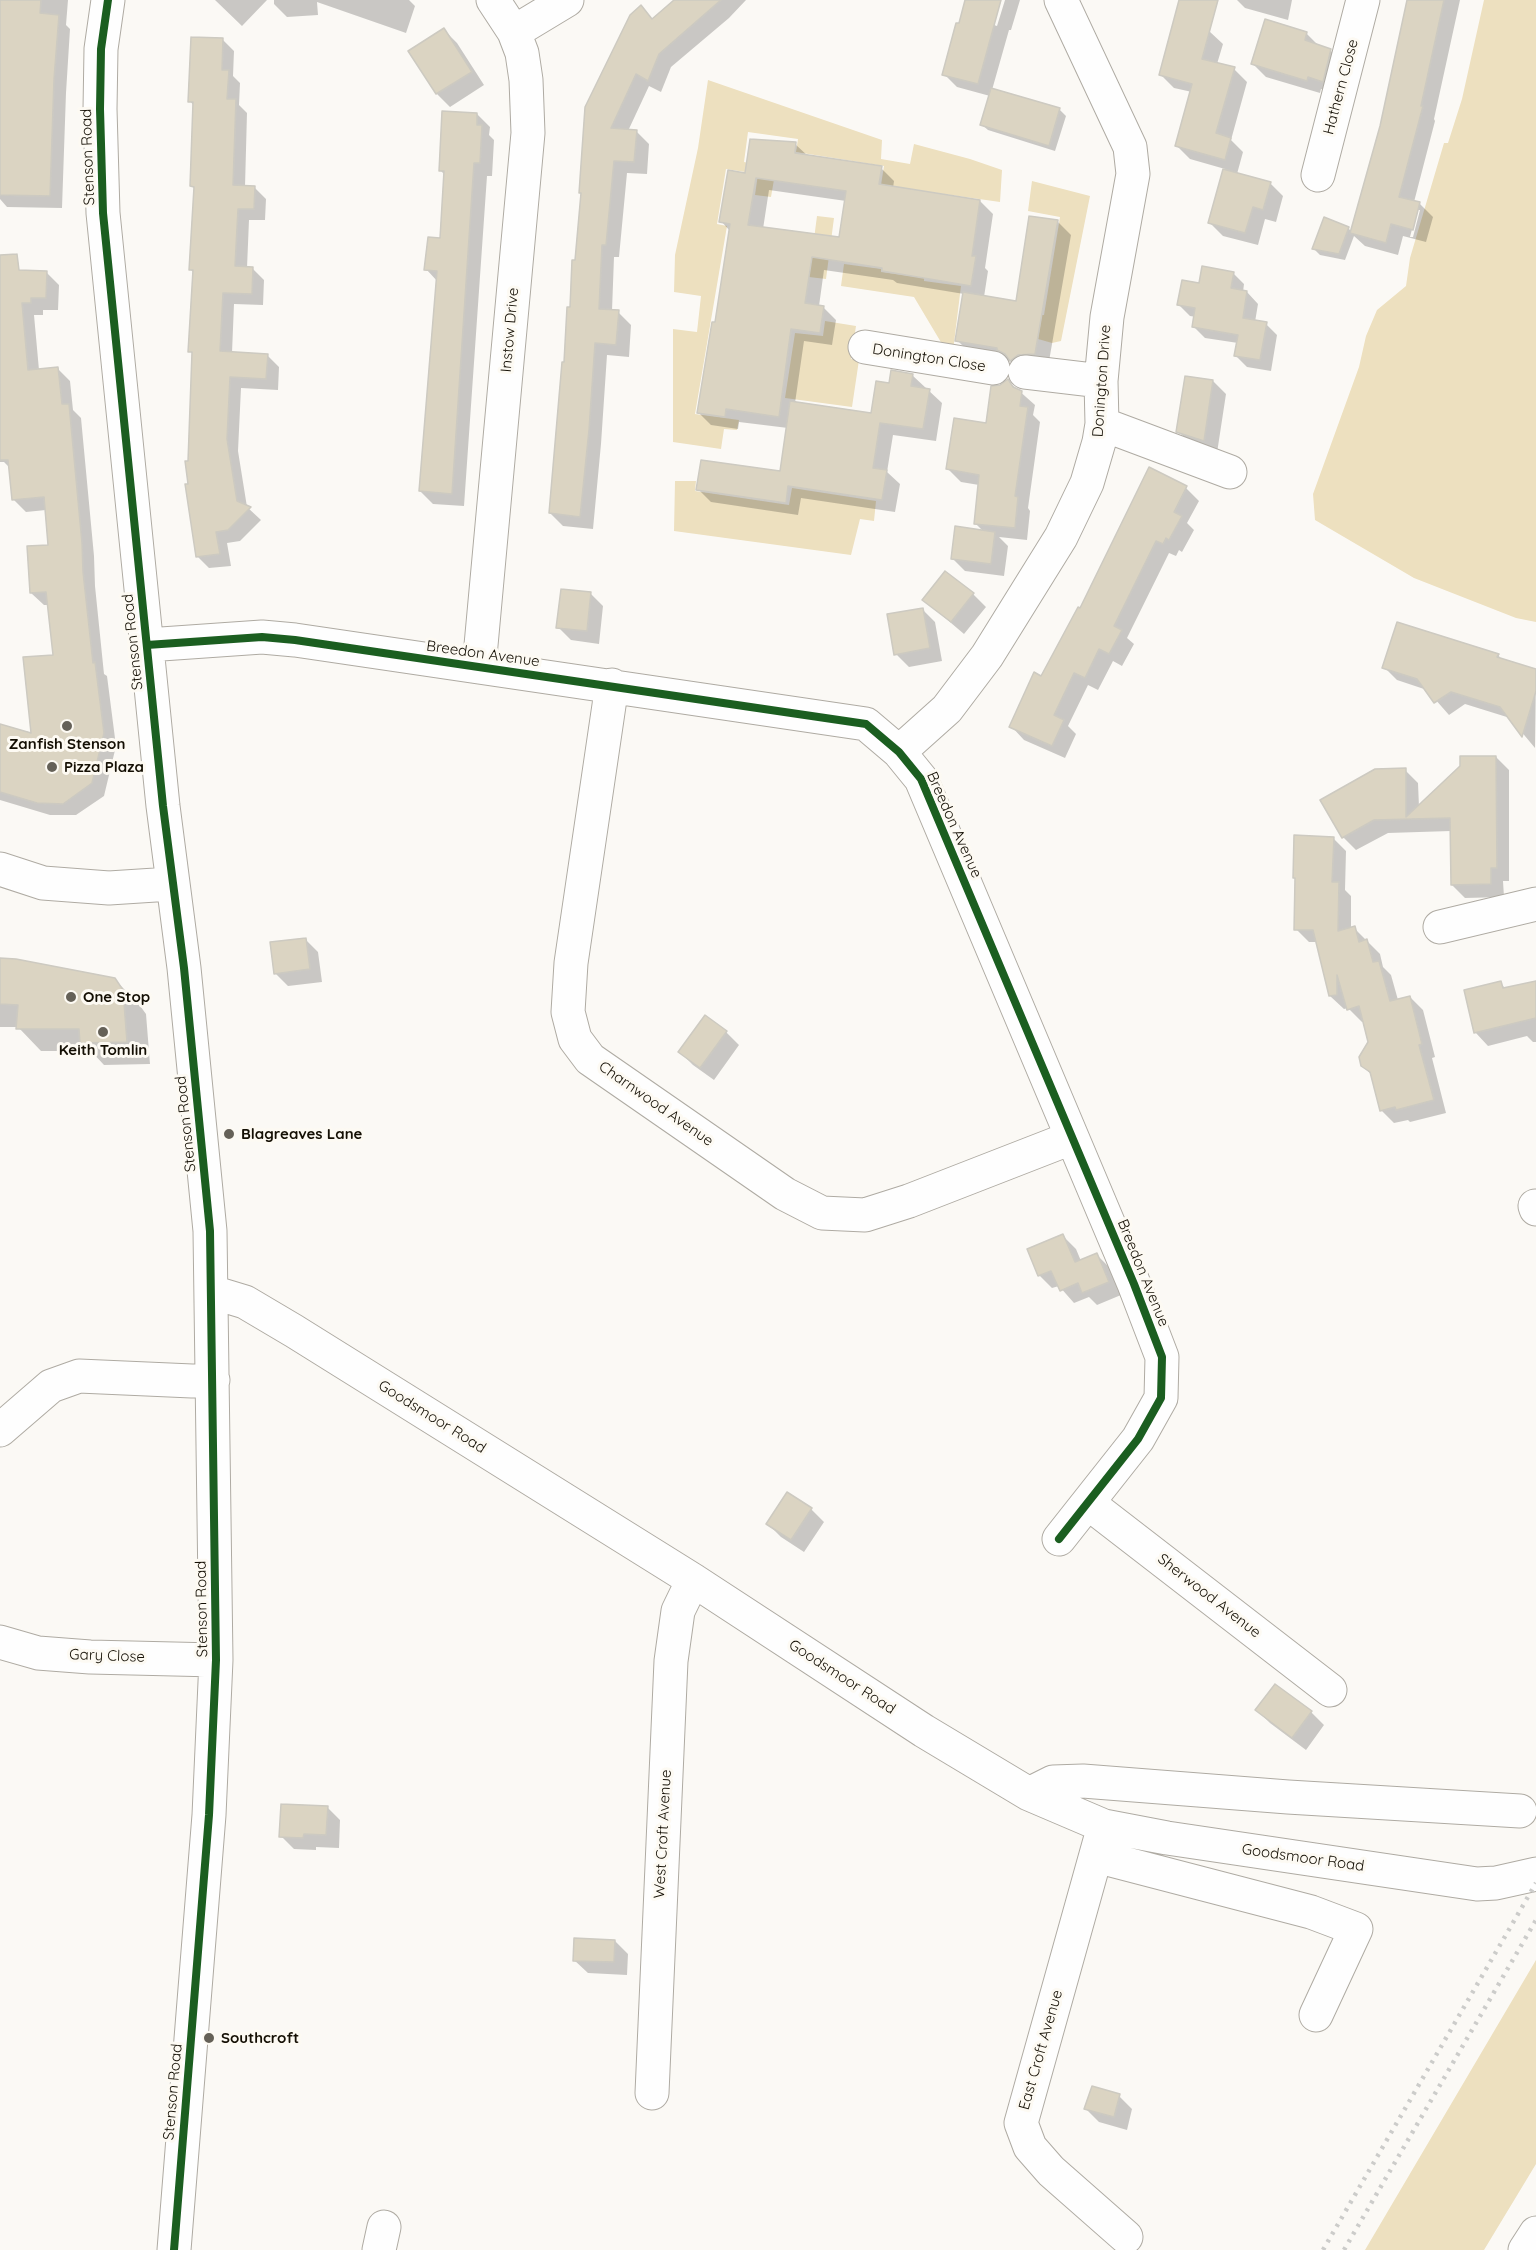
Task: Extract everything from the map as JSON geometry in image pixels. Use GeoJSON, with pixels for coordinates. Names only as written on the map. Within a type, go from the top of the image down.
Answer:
{"type":"FeatureCollection","features":[{"type":"Feature","properties":{"kind":"street","name":"Stenson Road"},"geometry":{"type":"LineString","coordinates":[[108,0],[101,49],[99,109],[103,213],[171,884],[184,968],[195,1074],[210,1231],[212,1292],[216,1660],[208,1815],[174,2250]]}},
{"type":"Feature","properties":{"kind":"street","name":"Instow Drive"},"geometry":{"type":"LineString","coordinates":[[479,667],[528,134],[526,80],[522,53],[514,32],[493,0]]}},
{"type":"Feature","properties":{"kind":"street"},"geometry":{"type":"LineString","coordinates":[[514,32],[567,0]]}},
{"type":"Feature","properties":{"kind":"street","name":"Donington Drive"},"geometry":{"type":"LineString","coordinates":[[899,752],[947,709],[987,656],[1061,537],[1088,483],[1102,424],[1101,381],[1107,317],[1133,174],[1130,147],[1061,0]]}},
{"type":"Feature","properties":{"kind":"street","name":"Hathern Close"},"geometry":{"type":"LineString","coordinates":[[1318,175],[1363,0]]}},
{"type":"Feature","properties":{"kind":"street","name":"Donington Close"},"geometry":{"type":"LineString","coordinates":[[865,347],[1009,370],[1101,381]]}},
{"type":"Feature","properties":{"kind":"street"},"geometry":{"type":"LineString","coordinates":[[1102,424],[1230,472]]}},
{"type":"Feature","properties":{"kind":"street","name":"Breedon Avenue"},"geometry":{"type":"LineString","coordinates":[[147,645],[262,637],[295,640],[866,724],[899,752],[921,779],[1134,1284],[1162,1357],[1161,1398],[1138,1439],[1059,1539]]}},
{"type":"Feature","properties":{"kind":"street","name":"Charnwood Avenue"},"geometry":{"type":"LineString","coordinates":[[612,686],[571,963],[568,1012],[575,1039],[590,1059],[784,1194],[822,1213],[866,1215],[909,1201],[1071,1138]]}},
{"type":"Feature","properties":{"kind":"street"},"geometry":{"type":"LineString","coordinates":[[0,869],[44,883],[109,888],[171,884]]}},
{"type":"Feature","properties":{"kind":"street"},"geometry":{"type":"LineString","coordinates":[[1440,927],[1536,904]]}},
{"type":"Feature","properties":{"kind":"street","name":"Goodsmoor Road"},"geometry":{"type":"LineString","coordinates":[[212,1292],[245,1302],[294,1330],[693,1580],[924,1731],[1029,1794],[1100,1841],[1167,1838],[1477,1884],[1496,1883],[1536,1874]]}},
{"type":"Feature","properties":{"kind":"street"},"geometry":{"type":"LineString","coordinates":[[0,1430],[51,1386],[79,1376],[213,1380]]}},
{"type":"Feature","properties":{"kind":"street","name":"Sherwood Avenue"},"geometry":{"type":"LineString","coordinates":[[1088,1503],[1330,1690]]}},
{"type":"Feature","properties":{"kind":"street","name":"West Croft Avenue"},"geometry":{"type":"LineString","coordinates":[[651,2092],[671,1661],[678,1611],[693,1580]]}},
{"type":"Feature","properties":{"kind":"street","name":"Gary Close"},"geometry":{"type":"LineString","coordinates":[[0,1642],[38,1653],[90,1657],[216,1660]]}},
{"type":"Feature","properties":{"kind":"street"},"geometry":{"type":"LineString","coordinates":[[1029,1794],[1053,1782],[1083,1781],[1287,1797],[1520,1811]]}},
{"type":"Feature","properties":{"kind":"street"},"geometry":{"type":"LineString","coordinates":[[1100,1841],[1356,1929],[1316,2015]]}},
{"type":"Feature","properties":{"kind":"street","name":"East Croft Avenue"},"geometry":{"type":"LineString","coordinates":[[1100,1841],[1021,2123],[1030,2147],[1051,2171],[1126,2237]]}},
{"type":"Feature","properties":{"kind":"street"},"geometry":{"type":"LineString","coordinates":[[1525,2250],[1536,2233]]}},
{"type":"Feature","properties":{"kind":"shaded area"},"geometry":{"type":"Polygon","coordinates":[[[1484,0],[1536,0],[1536,622],[1516,618],[1414,578],[1315,520],[1313,494],[1359,367],[1366,336],[1377,310],[1406,286],[1410,258],[1444,143],[1448,143],[1462,99],[1484,0]]]}},
{"type":"Feature","properties":{"kind":"shaded area"},"geometry":{"type":"Polygon","coordinates":[[[708,80],[882,140],[881,159],[910,164],[914,144],[1002,170],[1000,202],[881,185],[884,166],[796,152],[798,139],[748,132],[744,162],[776,168],[771,197],[755,195],[758,174],[726,169],[717,224],[727,226],[695,414],[739,420],[737,430],[724,429],[721,449],[673,442],[673,329],[697,332],[701,296],[674,292],[675,255],[698,148],[708,80]]]}},
{"type":"Feature","properties":{"kind":"shaded area"},"geometry":{"type":"Polygon","coordinates":[[[1032,181],[1090,196],[1061,341],[1052,343],[1038,339],[1060,217],[1028,211],[1032,181]]]}},
{"type":"Feature","properties":{"kind":"shaded area"},"geometry":{"type":"Polygon","coordinates":[[[817,216],[834,218],[826,279],[809,277],[817,216]]]}},
{"type":"Feature","properties":{"kind":"shaded area"},"geometry":{"type":"Polygon","coordinates":[[[844,264],[924,278],[924,281],[961,286],[953,351],[945,349],[914,297],[841,286],[844,264]]]}},
{"type":"Feature","properties":{"kind":"shaded area"},"geometry":{"type":"Polygon","coordinates":[[[825,321],[856,326],[851,359],[859,360],[852,407],[785,398],[795,333],[823,336],[825,321]]]}},
{"type":"Feature","properties":{"kind":"shaded area"},"geometry":{"type":"Polygon","coordinates":[[[675,481],[696,481],[695,491],[789,505],[792,488],[876,501],[874,521],[860,519],[851,555],[674,531],[675,481]]]}},
{"type":"Feature","properties":{"kind":"shaded area"},"geometry":{"type":"Polygon","coordinates":[[[1536,1960],[1536,2164],[1484,2250],[1365,2250],[1536,1960]]]}},
{"type":"Feature","properties":{"kind":"building"},"geometry":{"type":"Polygon","coordinates":[[[0,0],[41,0],[40,13],[59,15],[54,79],[50,196],[0,195],[0,0]]]}},
{"type":"Feature","properties":{"kind":"building"},"geometry":{"type":"Polygon","coordinates":[[[674,0],[721,0],[659,54],[648,81],[636,74],[611,128],[637,130],[634,162],[614,161],[606,245],[602,245],[599,309],[619,310],[616,345],[595,343],[580,517],[549,513],[567,307],[570,307],[572,260],[575,260],[581,193],[579,193],[585,107],[630,15],[641,5],[652,19],[674,0]]]}},
{"type":"Feature","properties":{"kind":"building"},"geometry":{"type":"Polygon","coordinates":[[[965,0],[1001,0],[978,84],[942,75],[956,23],[959,23],[965,0]]]}},
{"type":"Feature","properties":{"kind":"building"},"geometry":{"type":"Polygon","coordinates":[[[1179,0],[1218,0],[1202,59],[1235,67],[1216,133],[1231,138],[1225,160],[1175,146],[1192,84],[1159,75],[1179,0]]]}},
{"type":"Feature","properties":{"kind":"building"},"geometry":{"type":"Polygon","coordinates":[[[1407,0],[1444,0],[1421,106],[1423,106],[1399,197],[1420,202],[1413,230],[1391,224],[1386,243],[1350,233],[1380,126],[1407,0]]]}},
{"type":"Feature","properties":{"kind":"building"},"geometry":{"type":"Polygon","coordinates":[[[1265,19],[1307,32],[1305,40],[1331,49],[1323,82],[1308,77],[1307,81],[1251,64],[1265,19]]]}},
{"type":"Feature","properties":{"kind":"building"},"geometry":{"type":"Polygon","coordinates":[[[444,28],[472,72],[436,94],[408,51],[444,28]]]}},
{"type":"Feature","properties":{"kind":"building"},"geometry":{"type":"Polygon","coordinates":[[[191,37],[223,38],[222,70],[229,70],[227,99],[236,99],[233,185],[255,186],[254,209],[238,209],[235,266],[253,267],[252,294],[223,293],[220,351],[268,354],[266,379],[230,377],[227,439],[237,501],[251,507],[228,530],[216,532],[220,554],[196,557],[185,484],[188,484],[185,461],[188,461],[192,352],[188,352],[193,270],[189,270],[194,187],[190,186],[193,102],[188,102],[191,37]]]}},
{"type":"Feature","properties":{"kind":"building"},"geometry":{"type":"Polygon","coordinates":[[[991,88],[1060,108],[1049,146],[980,125],[991,88]]]}},
{"type":"Feature","properties":{"kind":"building"},"geometry":{"type":"Polygon","coordinates":[[[442,111],[477,113],[477,125],[482,125],[480,163],[474,163],[452,494],[419,491],[437,271],[424,270],[428,237],[440,238],[444,171],[439,171],[442,111]]]}},
{"type":"Feature","properties":{"kind":"building"},"geometry":{"type":"Polygon","coordinates":[[[750,139],[796,142],[795,153],[882,166],[879,184],[980,200],[972,256],[976,256],[971,286],[812,257],[805,303],[824,306],[820,333],[791,329],[779,417],[726,409],[725,417],[697,413],[712,322],[715,322],[730,224],[719,222],[728,170],[745,173],[750,139]],[[756,178],[748,225],[839,237],[846,191],[756,178]]]}},
{"type":"Feature","properties":{"kind":"building"},"geometry":{"type":"Polygon","coordinates":[[[1223,169],[1271,182],[1263,210],[1253,207],[1245,233],[1208,223],[1223,169]]]}},
{"type":"Feature","properties":{"kind":"building"},"geometry":{"type":"Polygon","coordinates":[[[1029,216],[1058,220],[1035,354],[1018,355],[1010,361],[997,348],[955,341],[963,292],[1016,301],[1029,216]]]}},
{"type":"Feature","properties":{"kind":"building"},"geometry":{"type":"Polygon","coordinates":[[[1324,217],[1349,227],[1339,254],[1312,249],[1324,217]]]}},
{"type":"Feature","properties":{"kind":"building"},"geometry":{"type":"Polygon","coordinates":[[[17,254],[19,270],[47,271],[46,298],[31,298],[31,303],[22,303],[28,370],[58,367],[62,404],[69,404],[83,572],[93,663],[95,662],[104,733],[92,783],[63,804],[37,803],[0,792],[0,724],[31,733],[23,657],[53,655],[46,592],[30,593],[27,546],[48,545],[44,497],[12,500],[8,460],[0,460],[0,255],[17,254]]]}},
{"type":"Feature","properties":{"kind":"building"},"geometry":{"type":"Polygon","coordinates":[[[1202,266],[1234,272],[1231,288],[1247,291],[1243,318],[1267,322],[1260,360],[1234,356],[1238,335],[1192,327],[1195,308],[1177,305],[1182,280],[1199,283],[1202,266]]]}},
{"type":"Feature","properties":{"kind":"building"},"geometry":{"type":"Polygon","coordinates":[[[891,370],[913,374],[911,386],[930,389],[923,429],[880,423],[873,468],[887,470],[882,500],[788,486],[786,503],[696,490],[701,460],[780,471],[790,401],[871,413],[876,381],[889,383],[891,370]]]}},
{"type":"Feature","properties":{"kind":"building"},"geometry":{"type":"Polygon","coordinates":[[[1185,376],[1213,380],[1204,441],[1176,432],[1185,376]]]}},
{"type":"Feature","properties":{"kind":"building"},"geometry":{"type":"Polygon","coordinates":[[[1008,379],[1013,387],[1022,391],[1020,406],[1028,407],[1015,496],[1018,497],[1015,528],[974,524],[979,475],[946,469],[954,418],[986,423],[991,386],[1000,385],[1008,379]]]}},
{"type":"Feature","properties":{"kind":"building"},"geometry":{"type":"Polygon","coordinates":[[[1149,467],[1187,486],[1174,512],[1182,516],[1169,540],[1166,538],[1163,544],[1156,541],[1114,626],[1122,630],[1109,654],[1099,649],[1085,678],[1074,673],[1054,715],[1064,720],[1052,746],[1009,727],[1034,672],[1041,676],[1078,607],[1080,608],[1149,467]]]}},
{"type":"Feature","properties":{"kind":"building"},"geometry":{"type":"Polygon","coordinates":[[[955,526],[995,532],[991,564],[951,559],[955,526]]]}},
{"type":"Feature","properties":{"kind":"building"},"geometry":{"type":"Polygon","coordinates":[[[945,571],[974,593],[951,622],[922,600],[945,571]]]}},
{"type":"Feature","properties":{"kind":"building"},"geometry":{"type":"Polygon","coordinates":[[[561,589],[591,592],[587,631],[556,628],[561,589]]]}},
{"type":"Feature","properties":{"kind":"building"},"geometry":{"type":"Polygon","coordinates":[[[923,608],[930,648],[894,655],[887,614],[923,608]]]}},
{"type":"Feature","properties":{"kind":"building"},"geometry":{"type":"Polygon","coordinates":[[[1397,622],[1499,654],[1497,657],[1536,669],[1536,691],[1522,737],[1500,707],[1451,692],[1434,703],[1417,679],[1382,668],[1397,622]]]}},
{"type":"Feature","properties":{"kind":"building"},"geometry":{"type":"Polygon","coordinates":[[[1460,756],[1496,756],[1497,868],[1491,868],[1491,884],[1451,885],[1450,818],[1374,820],[1342,838],[1320,800],[1375,769],[1406,768],[1406,817],[1460,766],[1460,756]]]}},
{"type":"Feature","properties":{"kind":"building"},"geometry":{"type":"Polygon","coordinates":[[[1294,835],[1334,837],[1332,882],[1339,882],[1338,931],[1355,926],[1359,942],[1367,939],[1373,962],[1379,961],[1390,1001],[1410,996],[1422,1044],[1419,1045],[1434,1100],[1396,1110],[1395,1107],[1380,1111],[1370,1072],[1361,1066],[1359,1057],[1368,1042],[1359,1006],[1347,1010],[1337,975],[1337,995],[1329,996],[1313,930],[1294,930],[1294,835]]]}},
{"type":"Feature","properties":{"kind":"building"},"geometry":{"type":"Polygon","coordinates":[[[306,938],[310,969],[274,974],[270,942],[306,938]]]}},
{"type":"Feature","properties":{"kind":"building","name":"One Stop"},"geometry":{"type":"Polygon","coordinates":[[[0,958],[115,978],[123,990],[127,1042],[80,1043],[79,1029],[16,1029],[18,1005],[0,1004],[0,958]]]}},
{"type":"Feature","properties":{"kind":"building"},"geometry":{"type":"Polygon","coordinates":[[[1501,981],[1503,988],[1536,981],[1536,1018],[1474,1033],[1464,990],[1501,981]]]}},
{"type":"Feature","properties":{"kind":"building"},"geometry":{"type":"Polygon","coordinates":[[[705,1015],[727,1031],[700,1068],[678,1052],[705,1015]]]}},
{"type":"Feature","properties":{"kind":"building"},"geometry":{"type":"Polygon","coordinates":[[[1063,1234],[1075,1262],[1097,1253],[1109,1282],[1082,1293],[1078,1283],[1060,1291],[1051,1271],[1038,1276],[1027,1249],[1063,1234]]]}},
{"type":"Feature","properties":{"kind":"building"},"geometry":{"type":"Polygon","coordinates":[[[787,1492],[812,1508],[791,1540],[766,1524],[787,1492]]]}},
{"type":"Feature","properties":{"kind":"building"},"geometry":{"type":"Polygon","coordinates":[[[1275,1684],[1312,1711],[1292,1738],[1255,1710],[1275,1684]]]}},
{"type":"Feature","properties":{"kind":"building"},"geometry":{"type":"Polygon","coordinates":[[[281,1804],[328,1806],[326,1835],[304,1834],[303,1838],[279,1837],[281,1804]]]}},
{"type":"Feature","properties":{"kind":"building"},"geometry":{"type":"Polygon","coordinates":[[[574,1938],[615,1940],[614,1962],[573,1961],[574,1938]]]}},
{"type":"Feature","properties":{"kind":"building"},"geometry":{"type":"Polygon","coordinates":[[[1092,2086],[1120,2094],[1114,2117],[1084,2109],[1092,2086]]]}},
{"type":"Feature","properties":{"kind":"railway"},"geometry":{"type":"LineString","coordinates":[[1323,2250],[1536,1883]]}},
{"type":"Feature","properties":{"kind":"railway"},"geometry":{"type":"LineString","coordinates":[[1344,2250],[1536,1920]]}},
{"type":"Feature","properties":{"kind":"cycle path"},"geometry":{"type":"LineString","coordinates":[[108,0],[101,49],[103,213],[163,806],[184,968],[210,1231],[216,1660],[209,1815],[174,2250]]}},
{"type":"Feature","properties":{"kind":"cycle path"},"geometry":{"type":"LineString","coordinates":[[147,645],[262,637],[295,640],[866,724],[899,752],[921,779],[1134,1284],[1162,1357],[1161,1398],[1138,1439],[1059,1539]]}},
{"type":"Feature","properties":{"kind":"place","name":"Zanfish Stenson"},"geometry":{"type":"Point","coordinates":[67,726]}},
{"type":"Feature","properties":{"kind":"place","name":"Pizza Plaza"},"geometry":{"type":"Point","coordinates":[52,767]}},
{"type":"Feature","properties":{"kind":"place","name":"One Stop"},"geometry":{"type":"Point","coordinates":[71,997]}},
{"type":"Feature","properties":{"kind":"place","name":"Keith Tomlin"},"geometry":{"type":"Point","coordinates":[103,1032]}},
{"type":"Feature","properties":{"kind":"place","name":"Blagreaves Lane"},"geometry":{"type":"Point","coordinates":[229,1134]}},
{"type":"Feature","properties":{"kind":"place","name":"Southcroft"},"geometry":{"type":"Point","coordinates":[209,2038]}}]}
